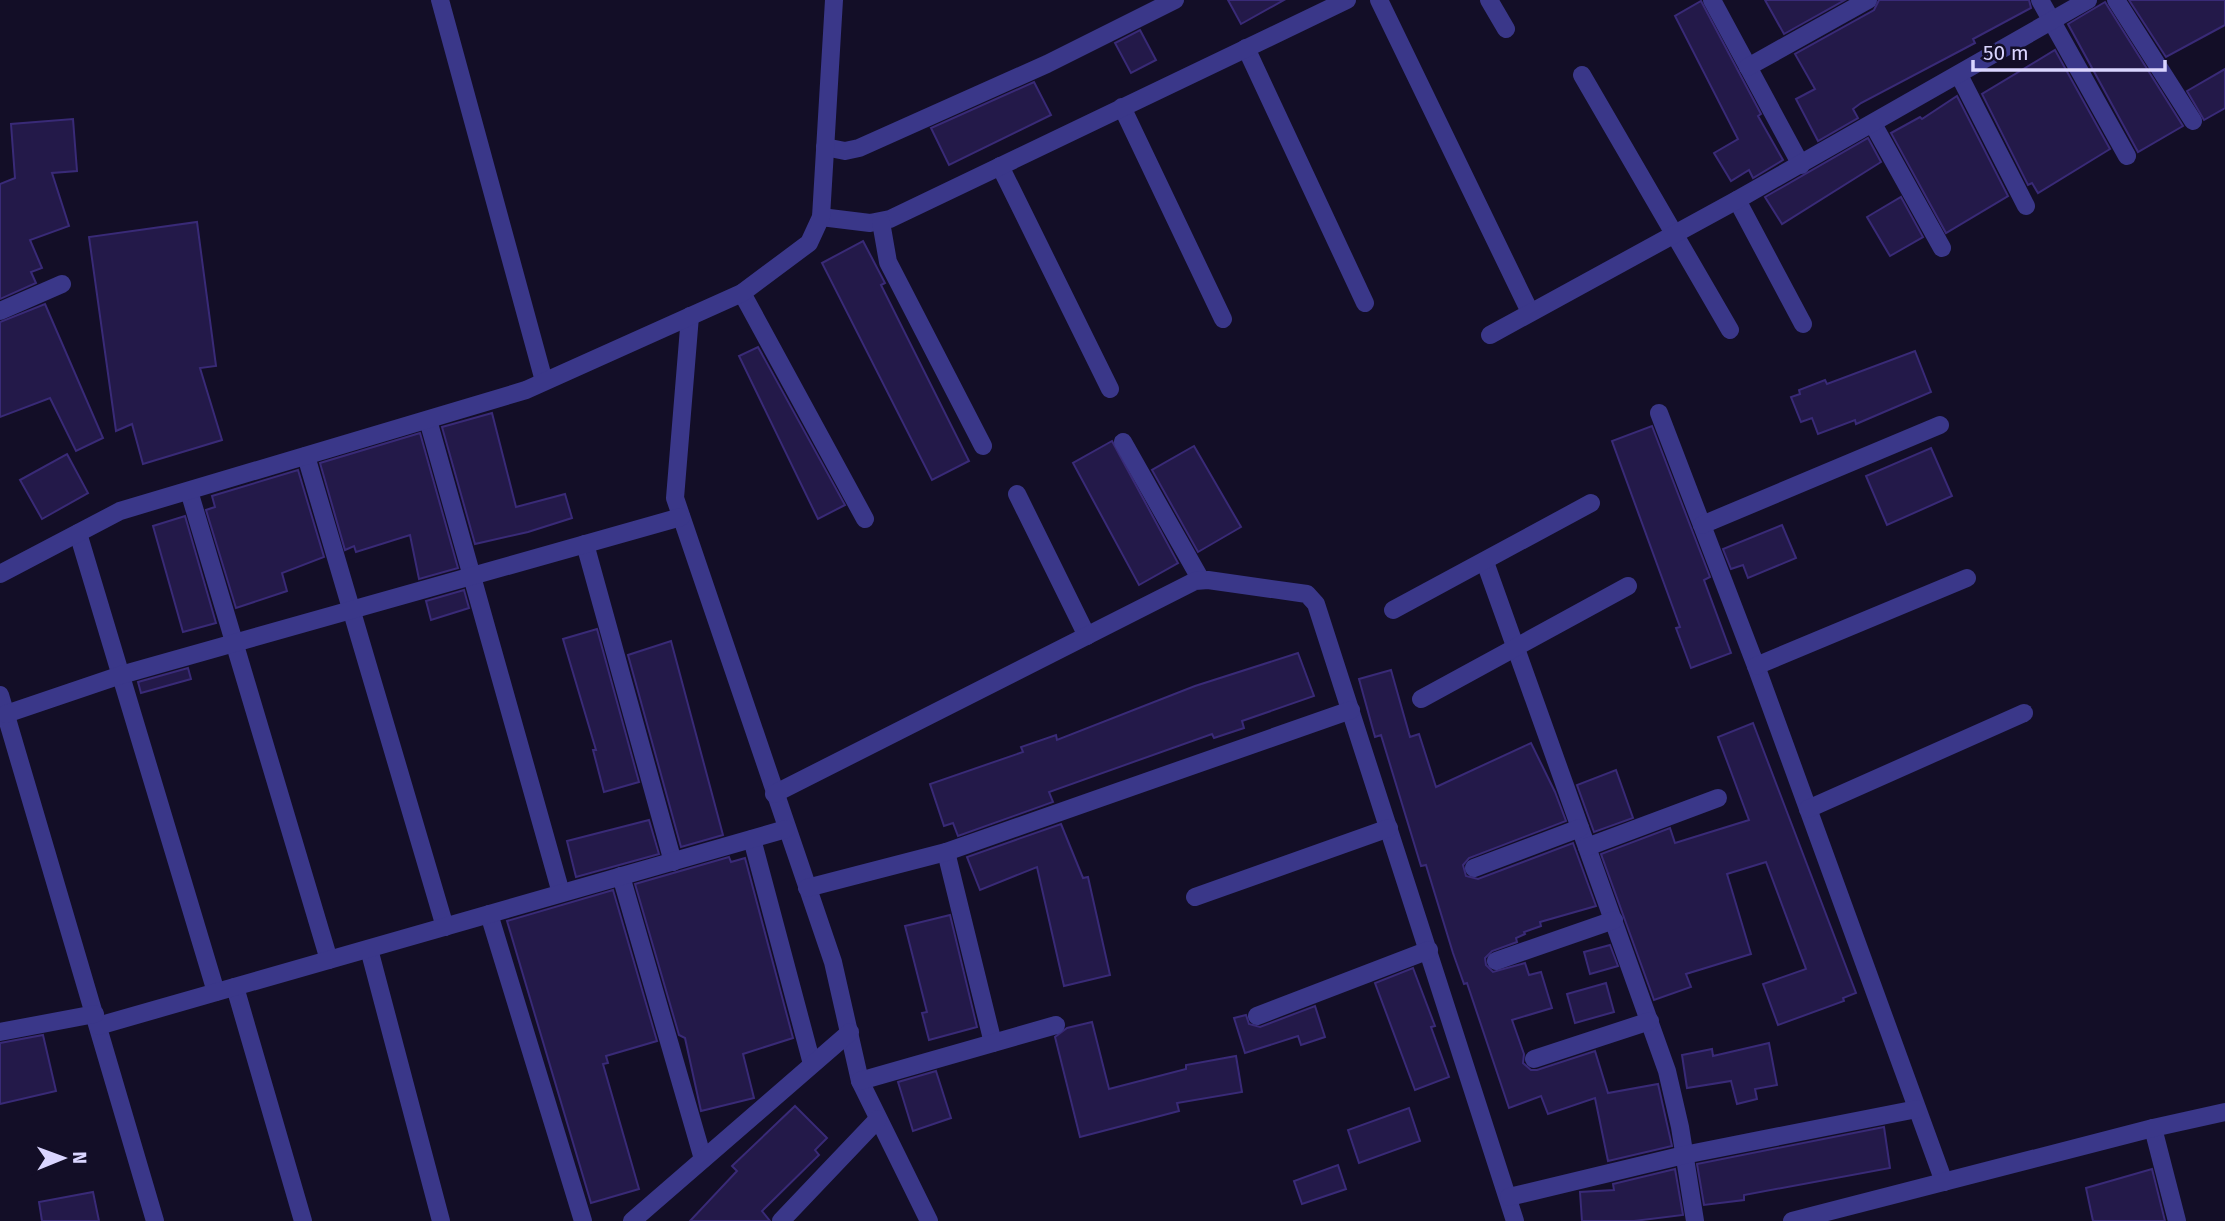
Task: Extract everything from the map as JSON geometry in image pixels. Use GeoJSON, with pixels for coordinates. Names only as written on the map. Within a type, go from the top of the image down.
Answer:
{"type":"FeatureCollection","features":[{"type":"Feature","properties":{"kind":"street"},"geometry":{"type":"LineString","coordinates":[[440,0],[544,381]]}},
{"type":"Feature","properties":{"kind":"street"},"geometry":{"type":"LineString","coordinates":[[0,574],[120,511],[510,396],[742,293],[809,243],[821,217],[834,0]]}},
{"type":"Feature","properties":{"kind":"street"},"geometry":{"type":"LineString","coordinates":[[825,147],[845,151],[859,148],[1047,64],[1175,0]]}},
{"type":"Feature","properties":{"kind":"street"},"geometry":{"type":"LineString","coordinates":[[821,217],[881,222],[1347,0]]}},
{"type":"Feature","properties":{"kind":"street"},"geometry":{"type":"LineString","coordinates":[[1379,0],[1530,312]]}},
{"type":"Feature","properties":{"kind":"street"},"geometry":{"type":"LineString","coordinates":[[1489,0],[1506,29]]}},
{"type":"Feature","properties":{"kind":"street"},"geometry":{"type":"LineString","coordinates":[[1712,0],[1801,164]]}},
{"type":"Feature","properties":{"kind":"street"},"geometry":{"type":"LineString","coordinates":[[1748,67],[1868,0]]}},
{"type":"Feature","properties":{"kind":"street"},"geometry":{"type":"LineString","coordinates":[[2040,0],[2127,156]]}},
{"type":"Feature","properties":{"kind":"street"},"geometry":{"type":"LineString","coordinates":[[1490,335],[1873,124],[2088,0]]}},
{"type":"Feature","properties":{"kind":"street"},"geometry":{"type":"LineString","coordinates":[[2116,0],[2193,121]]}},
{"type":"Feature","properties":{"kind":"street"},"geometry":{"type":"LineString","coordinates":[[1246,48],[1366,303]]}},
{"type":"Feature","properties":{"kind":"street"},"geometry":{"type":"LineString","coordinates":[[1582,75],[1672,235],[1730,330]]}},
{"type":"Feature","properties":{"kind":"street"},"geometry":{"type":"LineString","coordinates":[[1959,75],[2026,206]]}},
{"type":"Feature","properties":{"kind":"street"},"geometry":{"type":"LineString","coordinates":[[1122,107],[1223,319]]}},
{"type":"Feature","properties":{"kind":"street"},"geometry":{"type":"LineString","coordinates":[[1873,124],[1942,248]]}},
{"type":"Feature","properties":{"kind":"street"},"geometry":{"type":"LineString","coordinates":[[1000,166],[1110,389]]}},
{"type":"Feature","properties":{"kind":"street"},"geometry":{"type":"LineString","coordinates":[[1737,200],[1802,324]]}},
{"type":"Feature","properties":{"kind":"street"},"geometry":{"type":"LineString","coordinates":[[881,222],[888,262],[983,446]]}},
{"type":"Feature","properties":{"kind":"street"},"geometry":{"type":"LineString","coordinates":[[0,311],[62,284]]}},
{"type":"Feature","properties":{"kind":"street"},"geometry":{"type":"LineString","coordinates":[[742,293],[865,519]]}},
{"type":"Feature","properties":{"kind":"street"},"geometry":{"type":"LineString","coordinates":[[690,316],[674,482],[681,517],[833,962],[860,1081],[929,1221]]}},
{"type":"Feature","properties":{"kind":"street"},"geometry":{"type":"LineString","coordinates":[[1658,413],[1756,666],[1944,1182]]}},
{"type":"Feature","properties":{"kind":"street"},"geometry":{"type":"LineString","coordinates":[[428,420],[561,893]]}},
{"type":"Feature","properties":{"kind":"street"},"geometry":{"type":"LineString","coordinates":[[1702,525],[1940,425]]}},
{"type":"Feature","properties":{"kind":"street"},"geometry":{"type":"LineString","coordinates":[[1123,442],[1201,580]]}},
{"type":"Feature","properties":{"kind":"street"},"geometry":{"type":"LineString","coordinates":[[306,456],[445,927]]}},
{"type":"Feature","properties":{"kind":"street"},"geometry":{"type":"LineString","coordinates":[[189,491],[329,960]]}},
{"type":"Feature","properties":{"kind":"street"},"geometry":{"type":"LineString","coordinates":[[1017,494],[1087,636]]}},
{"type":"Feature","properties":{"kind":"street"},"geometry":{"type":"LineString","coordinates":[[1393,610],[1591,503]]}},
{"type":"Feature","properties":{"kind":"street"},"geometry":{"type":"LineString","coordinates":[[6,714],[121,675],[681,517]]}},
{"type":"Feature","properties":{"kind":"street"},"geometry":{"type":"LineString","coordinates":[[78,533],[216,992]]}},
{"type":"Feature","properties":{"kind":"street"},"geometry":{"type":"LineString","coordinates":[[585,544],[673,862]]}},
{"type":"Feature","properties":{"kind":"street"},"geometry":{"type":"LineString","coordinates":[[1485,562],[1650,1021],[1674,1098],[1695,1221]]}},
{"type":"Feature","properties":{"kind":"street"},"geometry":{"type":"LineString","coordinates":[[1756,666],[1968,578]]}},
{"type":"Feature","properties":{"kind":"street"},"geometry":{"type":"LineString","coordinates":[[774,794],[1201,580],[1300,592],[1312,597],[1351,710],[1515,1221]]}},
{"type":"Feature","properties":{"kind":"street"},"geometry":{"type":"LineString","coordinates":[[1420,699],[1628,586]]}},
{"type":"Feature","properties":{"kind":"street"},"geometry":{"type":"LineString","coordinates":[[0,695],[155,1221]]}},
{"type":"Feature","properties":{"kind":"street"},"geometry":{"type":"LineString","coordinates":[[807,888],[946,852],[1351,710]]}},
{"type":"Feature","properties":{"kind":"street"},"geometry":{"type":"LineString","coordinates":[[1808,809],[2024,713]]}},
{"type":"Feature","properties":{"kind":"street"},"geometry":{"type":"LineString","coordinates":[[1587,847],[1718,798]]}},
{"type":"Feature","properties":{"kind":"street"},"geometry":{"type":"LineString","coordinates":[[1195,897],[1389,828]]}},
{"type":"Feature","properties":{"kind":"street"},"geometry":{"type":"LineString","coordinates":[[1474,868],[1580,828]]}},
{"type":"Feature","properties":{"kind":"street"},"geometry":{"type":"LineString","coordinates":[[0,1032],[97,1020],[216,992],[786,829]]}},
{"type":"Feature","properties":{"kind":"street"},"geometry":{"type":"LineString","coordinates":[[752,839],[812,1064]]}},
{"type":"Feature","properties":{"kind":"street"},"geometry":{"type":"LineString","coordinates":[[946,852],[993,1043]]}},
{"type":"Feature","properties":{"kind":"street"},"geometry":{"type":"LineString","coordinates":[[621,876],[703,1159]]}},
{"type":"Feature","properties":{"kind":"street"},"geometry":{"type":"LineString","coordinates":[[489,914],[583,1221]]}},
{"type":"Feature","properties":{"kind":"street"},"geometry":{"type":"LineString","coordinates":[[1496,961],[1614,920]]}},
{"type":"Feature","properties":{"kind":"street"},"geometry":{"type":"LineString","coordinates":[[369,949],[442,1221]]}},
{"type":"Feature","properties":{"kind":"street"},"geometry":{"type":"LineString","coordinates":[[1257,1016],[1429,950]]}},
{"type":"Feature","properties":{"kind":"street"},"geometry":{"type":"LineString","coordinates":[[235,987],[303,1221]]}},
{"type":"Feature","properties":{"kind":"street"},"geometry":{"type":"LineString","coordinates":[[1534,1059],[1650,1021]]}},
{"type":"Feature","properties":{"kind":"street"},"geometry":{"type":"LineString","coordinates":[[860,1081],[1056,1026]]}},
{"type":"Feature","properties":{"kind":"street"},"geometry":{"type":"LineString","coordinates":[[632,1221],[850,1032]]}},
{"type":"Feature","properties":{"kind":"street"},"geometry":{"type":"LineString","coordinates":[[1509,1197],[1684,1155],[1917,1109]]}},
{"type":"Feature","properties":{"kind":"street"},"geometry":{"type":"LineString","coordinates":[[1792,1221],[2225,1112]]}},
{"type":"Feature","properties":{"kind":"street"},"geometry":{"type":"LineString","coordinates":[[781,1221],[878,1119]]}},
{"type":"Feature","properties":{"kind":"street"},"geometry":{"type":"LineString","coordinates":[[2153,1128],[2177,1221]]}},
{"type":"Feature","properties":{"kind":"building"},"geometry":{"type":"Polygon","coordinates":[[[1228,0],[1284,0],[1241,24],[1228,0]]]}},
{"type":"Feature","properties":{"kind":"building"},"geometry":{"type":"Polygon","coordinates":[[[1765,0],[1845,0],[1784,34],[1765,0]]]}},
{"type":"Feature","properties":{"kind":"building"},"geometry":{"type":"Polygon","coordinates":[[[1879,0],[2029,0],[2031,8],[1973,39],[1975,43],[1861,103],[1853,109],[1858,118],[1818,141],[1796,99],[1815,89],[1795,54],[1874,10],[1879,0]]]}},
{"type":"Feature","properties":{"kind":"building"},"geometry":{"type":"Polygon","coordinates":[[[2129,0],[2225,0],[2225,25],[2166,57],[2129,0]]]}},
{"type":"Feature","properties":{"kind":"building"},"geometry":{"type":"Polygon","coordinates":[[[1701,1],[1783,160],[1753,178],[1749,170],[1731,181],[1714,153],[1738,139],[1675,16],[1701,1]]]}},
{"type":"Feature","properties":{"kind":"building"},"geometry":{"type":"Polygon","coordinates":[[[2105,2],[2183,126],[2138,152],[2068,24],[2105,2]]]}},
{"type":"Feature","properties":{"kind":"building"},"geometry":{"type":"Polygon","coordinates":[[[1140,30],[1156,60],[1131,73],[1115,43],[1140,30]]]}},
{"type":"Feature","properties":{"kind":"building"},"geometry":{"type":"Polygon","coordinates":[[[2055,50],[2110,149],[2038,193],[2032,183],[2028,185],[1982,94],[2055,50]]]}},
{"type":"Feature","properties":{"kind":"building"},"geometry":{"type":"Polygon","coordinates":[[[2225,69],[2225,108],[2204,120],[2187,91],[2225,69]]]}},
{"type":"Feature","properties":{"kind":"building"},"geometry":{"type":"Polygon","coordinates":[[[1034,82],[1051,115],[949,165],[931,128],[1034,82]]]}},
{"type":"Feature","properties":{"kind":"building"},"geometry":{"type":"Polygon","coordinates":[[[1957,96],[2008,196],[1946,233],[1891,133],[1920,117],[1922,119],[1957,96]]]}},
{"type":"Feature","properties":{"kind":"building"},"geometry":{"type":"Polygon","coordinates":[[[73,119],[77,171],[52,173],[69,226],[30,240],[42,268],[31,272],[36,283],[0,299],[0,184],[15,178],[11,124],[73,119]]]}},
{"type":"Feature","properties":{"kind":"building"},"geometry":{"type":"Polygon","coordinates":[[[1868,138],[1881,162],[1782,224],[1765,197],[1868,138]]]}},
{"type":"Feature","properties":{"kind":"building"},"geometry":{"type":"Polygon","coordinates":[[[1901,197],[1923,237],[1890,256],[1867,217],[1901,197]]]}},
{"type":"Feature","properties":{"kind":"building"},"geometry":{"type":"Polygon","coordinates":[[[197,222],[216,366],[200,368],[222,440],[143,464],[132,424],[116,431],[89,237],[197,222]]]}},
{"type":"Feature","properties":{"kind":"building"},"geometry":{"type":"Polygon","coordinates":[[[863,241],[885,283],[881,285],[969,461],[932,480],[822,263],[863,241]]]}},
{"type":"Feature","properties":{"kind":"building"},"geometry":{"type":"Polygon","coordinates":[[[45,304],[103,438],[76,451],[50,398],[0,417],[0,322],[45,304]]]}},
{"type":"Feature","properties":{"kind":"building"},"geometry":{"type":"Polygon","coordinates":[[[758,347],[845,505],[818,519],[739,356],[758,347]]]}},
{"type":"Feature","properties":{"kind":"building"},"geometry":{"type":"Polygon","coordinates":[[[1915,351],[1931,392],[1856,424],[1855,420],[1818,434],[1812,418],[1801,422],[1791,397],[1800,394],[1799,390],[1825,380],[1827,384],[1915,351]]]}},
{"type":"Feature","properties":{"kind":"building"},"geometry":{"type":"Polygon","coordinates":[[[492,413],[516,507],[565,494],[572,518],[528,532],[475,544],[442,427],[492,413]]]}},
{"type":"Feature","properties":{"kind":"building"},"geometry":{"type":"Polygon","coordinates":[[[1652,426],[1710,577],[1704,580],[1731,653],[1691,668],[1676,628],[1680,627],[1612,441],[1652,426]]]}},
{"type":"Feature","properties":{"kind":"building"},"geometry":{"type":"Polygon","coordinates":[[[420,433],[458,568],[419,579],[410,535],[356,552],[354,546],[345,550],[320,463],[420,433]]]}},
{"type":"Feature","properties":{"kind":"building"},"geometry":{"type":"Polygon","coordinates":[[[1112,441],[1178,563],[1139,585],[1073,463],[1112,441]]]}},
{"type":"Feature","properties":{"kind":"building"},"geometry":{"type":"Polygon","coordinates":[[[1194,446],[1241,527],[1198,552],[1152,470],[1194,446]]]}},
{"type":"Feature","properties":{"kind":"building"},"geometry":{"type":"Polygon","coordinates":[[[1931,448],[1952,496],[1887,525],[1866,476],[1931,448]]]}},
{"type":"Feature","properties":{"kind":"building"},"geometry":{"type":"Polygon","coordinates":[[[67,454],[88,493],[42,519],[20,480],[67,454]]]}},
{"type":"Feature","properties":{"kind":"building"},"geometry":{"type":"Polygon","coordinates":[[[298,470],[324,557],[282,573],[287,591],[236,608],[206,510],[215,507],[212,496],[298,470]]]}},
{"type":"Feature","properties":{"kind":"building"},"geometry":{"type":"Polygon","coordinates":[[[185,516],[216,623],[183,632],[153,526],[185,516]]]}},
{"type":"Feature","properties":{"kind":"building"},"geometry":{"type":"Polygon","coordinates":[[[1782,525],[1796,558],[1748,578],[1743,565],[1731,569],[1723,549],[1782,525]]]}},
{"type":"Feature","properties":{"kind":"building"},"geometry":{"type":"Polygon","coordinates":[[[464,590],[469,608],[431,620],[426,601],[464,590]]]}},
{"type":"Feature","properties":{"kind":"building"},"geometry":{"type":"Polygon","coordinates":[[[597,629],[639,782],[604,792],[593,750],[596,750],[563,639],[597,629]]]}},
{"type":"Feature","properties":{"kind":"building"},"geometry":{"type":"Polygon","coordinates":[[[671,641],[723,835],[681,847],[628,655],[671,641]]]}},
{"type":"Feature","properties":{"kind":"building"},"geometry":{"type":"Polygon","coordinates":[[[1298,653],[1314,696],[1242,721],[1244,728],[1214,738],[1212,734],[1049,792],[1053,802],[958,836],[953,823],[944,826],[930,784],[1023,752],[1021,747],[1056,735],[1057,740],[1195,686],[1298,653]]]}},
{"type":"Feature","properties":{"kind":"building"},"geometry":{"type":"Polygon","coordinates":[[[188,668],[191,679],[141,693],[138,682],[188,668]]]}},
{"type":"Feature","properties":{"kind":"building"},"geometry":{"type":"Polygon","coordinates":[[[1391,670],[1410,737],[1419,734],[1436,787],[1531,743],[1566,821],[1469,858],[1463,865],[1466,876],[1478,879],[1573,843],[1596,906],[1540,922],[1541,926],[1516,938],[1517,942],[1492,951],[1485,958],[1486,965],[1493,972],[1525,963],[1529,975],[1541,972],[1552,1008],[1512,1020],[1524,1054],[1523,1063],[1531,1070],[1537,1070],[1595,1051],[1608,1093],[1658,1084],[1672,1146],[1608,1161],[1595,1098],[1548,1114],[1541,1096],[1509,1108],[1467,983],[1464,984],[1453,953],[1426,865],[1421,866],[1381,735],[1375,737],[1359,679],[1391,670]]]}},
{"type":"Feature","properties":{"kind":"building"},"geometry":{"type":"Polygon","coordinates":[[[1753,723],[1856,993],[1843,998],[1844,1001],[1778,1025],[1763,984],[1806,969],[1766,862],[1727,874],[1751,954],[1686,974],[1691,987],[1654,1000],[1601,854],[1670,828],[1675,843],[1749,820],[1718,737],[1753,723]]]}},
{"type":"Feature","properties":{"kind":"building"},"geometry":{"type":"Polygon","coordinates":[[[1616,770],[1633,818],[1594,832],[1577,785],[1616,770]]]}},
{"type":"Feature","properties":{"kind":"building"},"geometry":{"type":"Polygon","coordinates":[[[649,820],[659,854],[576,877],[567,841],[649,820]]]}},
{"type":"Feature","properties":{"kind":"building"},"geometry":{"type":"Polygon","coordinates":[[[1061,824],[1083,878],[1088,877],[1110,975],[1064,986],[1037,867],[980,890],[967,857],[1061,824]]]}},
{"type":"Feature","properties":{"kind":"building"},"geometry":{"type":"Polygon","coordinates":[[[729,857],[731,862],[745,858],[793,1038],[743,1054],[754,1098],[701,1111],[685,1038],[679,1035],[635,884],[729,857]]]}},
{"type":"Feature","properties":{"kind":"building"},"geometry":{"type":"Polygon","coordinates":[[[613,890],[657,1041],[606,1056],[608,1063],[603,1064],[639,1189],[591,1203],[507,921],[613,890]]]}},
{"type":"Feature","properties":{"kind":"building"},"geometry":{"type":"Polygon","coordinates":[[[950,915],[977,1027],[929,1040],[922,1013],[927,1012],[905,926],[950,915]]]}},
{"type":"Feature","properties":{"kind":"building"},"geometry":{"type":"Polygon","coordinates":[[[1610,945],[1618,966],[1590,974],[1584,952],[1610,945]]]}},
{"type":"Feature","properties":{"kind":"building"},"geometry":{"type":"Polygon","coordinates":[[[1413,968],[1435,1026],[1431,1027],[1449,1077],[1415,1090],[1375,983],[1413,968]]]}},
{"type":"Feature","properties":{"kind":"building"},"geometry":{"type":"Polygon","coordinates":[[[1606,983],[1614,1012],[1575,1023],[1567,994],[1606,983]]]}},
{"type":"Feature","properties":{"kind":"building"},"geometry":{"type":"Polygon","coordinates":[[[1315,1006],[1325,1037],[1301,1045],[1298,1036],[1245,1053],[1234,1018],[1246,1015],[1249,1024],[1260,1027],[1315,1006]]]}},
{"type":"Feature","properties":{"kind":"building"},"geometry":{"type":"Polygon","coordinates":[[[1092,1022],[1109,1089],[1186,1069],[1186,1065],[1236,1056],[1242,1092],[1177,1103],[1179,1111],[1080,1137],[1055,1037],[1067,1028],[1092,1022]]]}},
{"type":"Feature","properties":{"kind":"building"},"geometry":{"type":"Polygon","coordinates":[[[43,1035],[56,1091],[0,1104],[0,1043],[43,1035]]]}},
{"type":"Feature","properties":{"kind":"building"},"geometry":{"type":"Polygon","coordinates":[[[1769,1043],[1777,1085],[1755,1089],[1757,1099],[1737,1104],[1731,1081],[1687,1088],[1682,1055],[1712,1049],[1713,1056],[1769,1043]]]}},
{"type":"Feature","properties":{"kind":"building"},"geometry":{"type":"Polygon","coordinates":[[[936,1071],[951,1118],[913,1131],[898,1082],[936,1071]]]}},
{"type":"Feature","properties":{"kind":"building"},"geometry":{"type":"Polygon","coordinates":[[[795,1106],[827,1138],[815,1150],[819,1155],[762,1211],[770,1221],[690,1221],[737,1171],[732,1166],[795,1106]]]}},
{"type":"Feature","properties":{"kind":"building"},"geometry":{"type":"Polygon","coordinates":[[[1409,1108],[1420,1141],[1359,1163],[1348,1130],[1409,1108]]]}},
{"type":"Feature","properties":{"kind":"building"},"geometry":{"type":"Polygon","coordinates":[[[1884,1127],[1890,1168],[1744,1195],[1744,1200],[1704,1205],[1697,1164],[1884,1127]]]}},
{"type":"Feature","properties":{"kind":"building"},"geometry":{"type":"Polygon","coordinates":[[[1338,1165],[1346,1189],[1302,1204],[1294,1181],[1338,1165]]]}},
{"type":"Feature","properties":{"kind":"building"},"geometry":{"type":"Polygon","coordinates":[[[1675,1169],[1683,1215],[1634,1221],[1582,1221],[1580,1192],[1614,1190],[1613,1184],[1675,1169]]]}},
{"type":"Feature","properties":{"kind":"building"},"geometry":{"type":"Polygon","coordinates":[[[2152,1169],[2165,1221],[2093,1221],[2086,1188],[2152,1169]]]}},
{"type":"Feature","properties":{"kind":"building"},"geometry":{"type":"Polygon","coordinates":[[[93,1192],[99,1221],[42,1221],[39,1202],[93,1192]]]}}]}
